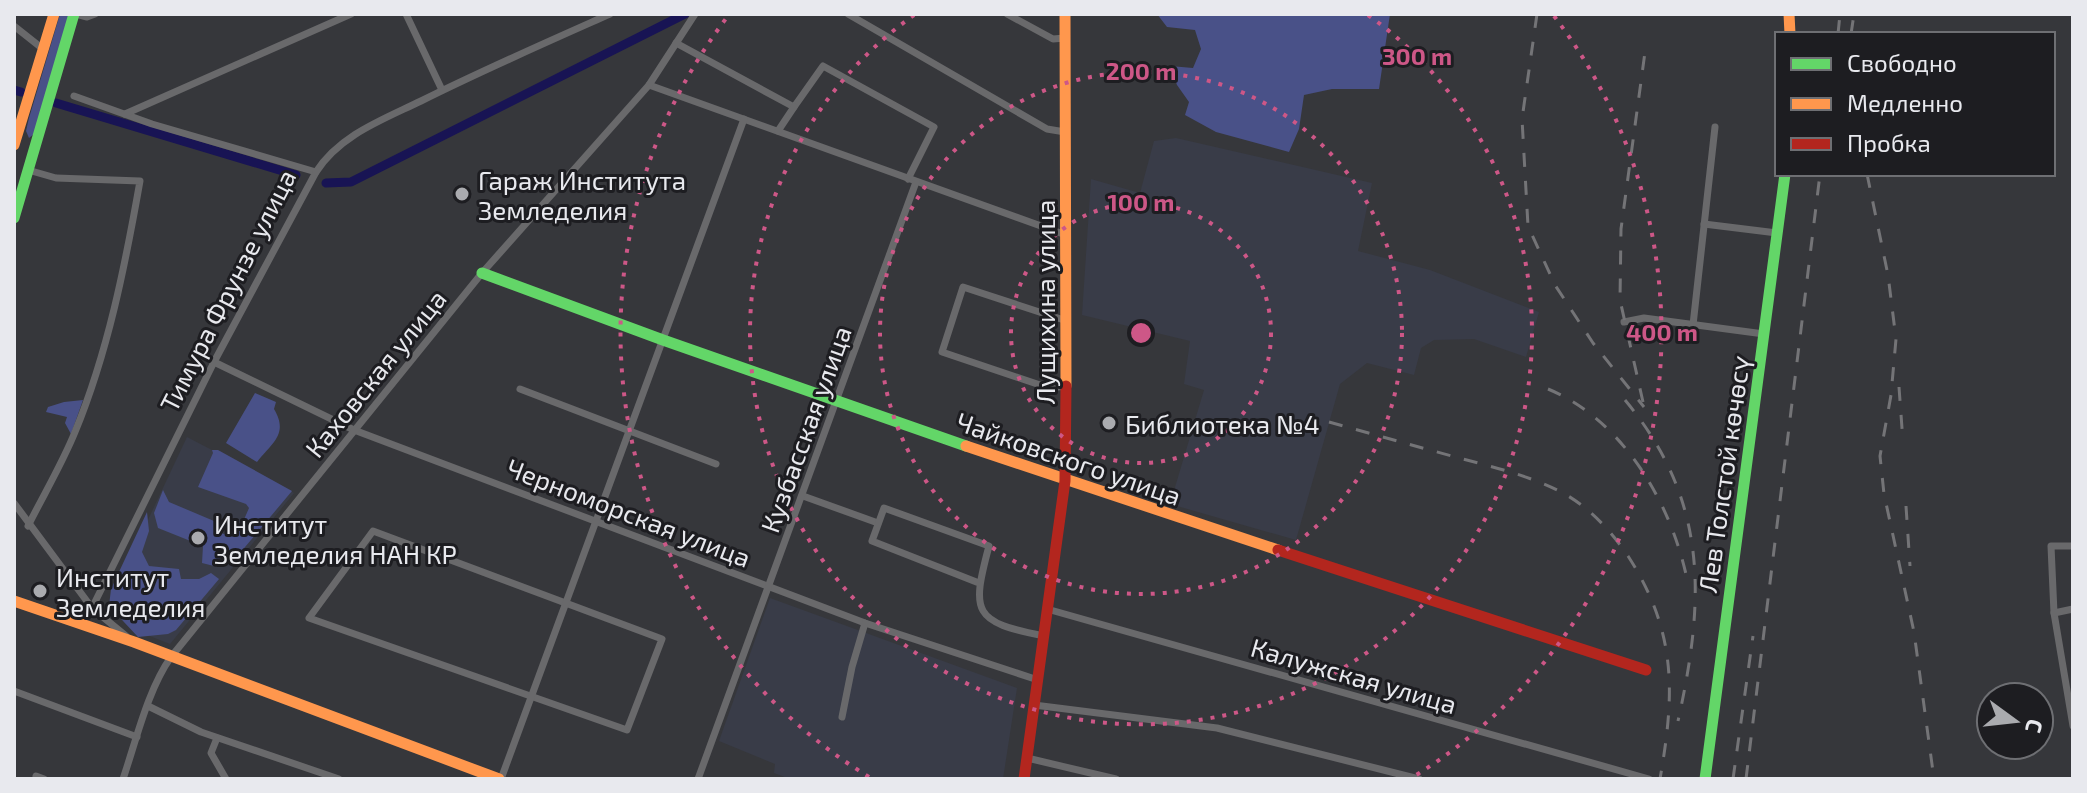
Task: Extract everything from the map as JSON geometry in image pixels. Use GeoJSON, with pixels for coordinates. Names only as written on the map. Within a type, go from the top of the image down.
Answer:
{"type":"FeatureCollection","features":[{"type":"Feature","properties":{"kind":"street"},"geometry":{"type":"LineString","coordinates":[[14,145],[54,14]]}},
{"type":"Feature","properties":{"kind":"street"},"geometry":{"type":"LineString","coordinates":[[14,218],[75,14],[87,17],[95,14]]}},
{"type":"Feature","properties":{"kind":"street"},"geometry":{"type":"LineString","coordinates":[[125,114],[351,14]]}},
{"type":"Feature","properties":{"kind":"street"},"geometry":{"type":"LineString","coordinates":[[406,14],[442,90]]}},
{"type":"Feature","properties":{"kind":"street"},"geometry":{"type":"LineString","coordinates":[[316,172],[326,157],[357,132],[610,14]]}},
{"type":"Feature","properties":{"kind":"street","name":"Каховская улица"},"geometry":{"type":"LineString","coordinates":[[124,779],[165,665],[482,273],[649,85],[695,14]]}},
{"type":"Feature","properties":{"kind":"street"},"geometry":{"type":"LineString","coordinates":[[848,14],[1047,129],[1065,132]]}},
{"type":"Feature","properties":{"kind":"street"},"geometry":{"type":"LineString","coordinates":[[1007,14],[1053,39],[1065,38]]}},
{"type":"Feature","properties":{"kind":"street","name":"Лущихина улица"},"geometry":{"type":"LineString","coordinates":[[1024,779],[1065,481],[1065,14]]}},
{"type":"Feature","properties":{"kind":"street"},"geometry":{"type":"LineString","coordinates":[[14,26],[43,49]]}},
{"type":"Feature","properties":{"kind":"street"},"geometry":{"type":"LineString","coordinates":[[676,43],[794,107],[778,131]]}},
{"type":"Feature","properties":{"kind":"street","name":"Кузбасская улица"},"geometry":{"type":"LineString","coordinates":[[698,779],[803,496],[912,181],[934,127],[823,66],[794,107]]}},
{"type":"Feature","properties":{"kind":"street"},"geometry":{"type":"LineString","coordinates":[[649,85],[1066,235]]}},
{"type":"Feature","properties":{"kind":"street","name":"Тимура Фрунзе улица"},"geometry":{"type":"LineString","coordinates":[[74,96],[316,172],[214,362],[92,608]]}},
{"type":"Feature","properties":{"kind":"street"},"geometry":{"type":"LineString","coordinates":[[14,601],[134,642],[500,779],[744,119]]}},
{"type":"Feature","properties":{"kind":"street"},"geometry":{"type":"LineString","coordinates":[[1693,325],[1715,127]]}},
{"type":"Feature","properties":{"kind":"street"},"geometry":{"type":"LineString","coordinates":[[28,170],[56,178],[140,181],[128,251],[107,337],[75,432],[28,526]]}},
{"type":"Feature","properties":{"kind":"street","name":"Лев Толстой көчөсү"},"geometry":{"type":"LineString","coordinates":[[1705,779],[1785,176]]}},
{"type":"Feature","properties":{"kind":"street"},"geometry":{"type":"LineString","coordinates":[[1704,224],[1777,233]]}},
{"type":"Feature","properties":{"kind":"street","name":"Чайковского улица"},"geometry":{"type":"LineString","coordinates":[[482,273],[1065,481],[1646,670]]}},
{"type":"Feature","properties":{"kind":"street"},"geometry":{"type":"LineString","coordinates":[[1067,321],[963,287],[942,352],[1049,388],[1067,386]]}},
{"type":"Feature","properties":{"kind":"street"},"geometry":{"type":"LineString","coordinates":[[1624,322],[1644,318],[1764,334]]}},
{"type":"Feature","properties":{"kind":"street","name":"Черноморская улица"},"geometry":{"type":"LineString","coordinates":[[214,362],[354,430],[865,623],[1038,680]]}},
{"type":"Feature","properties":{"kind":"street"},"geometry":{"type":"LineString","coordinates":[[520,389],[716,464]]}},
{"type":"Feature","properties":{"kind":"street"},"geometry":{"type":"LineString","coordinates":[[803,496],[878,523]]}},
{"type":"Feature","properties":{"kind":"street"},"geometry":{"type":"LineString","coordinates":[[14,503],[28,526],[92,608],[134,642]]}},
{"type":"Feature","properties":{"kind":"street"},"geometry":{"type":"LineString","coordinates":[[979,583],[872,541],[884,508],[989,546],[979,583],[980,606],[986,616],[1008,628],[1044,636]]}},
{"type":"Feature","properties":{"kind":"street"},"geometry":{"type":"LineString","coordinates":[[373,531],[662,639],[627,730],[532,696],[309,618],[373,531]]}},
{"type":"Feature","properties":{"kind":"street"},"geometry":{"type":"LineString","coordinates":[[2073,546],[2051,546],[2054,613],[2073,726]]}},
{"type":"Feature","properties":{"kind":"street","name":"Калужская улица"},"geometry":{"type":"LineString","coordinates":[[1047,609],[1649,779]]}},
{"type":"Feature","properties":{"kind":"street"},"geometry":{"type":"LineString","coordinates":[[2054,613],[2073,609]]}},
{"type":"Feature","properties":{"kind":"street"},"geometry":{"type":"LineString","coordinates":[[842,717],[865,623]]}},
{"type":"Feature","properties":{"kind":"street"},"geometry":{"type":"LineString","coordinates":[[14,691],[137,737]]}},
{"type":"Feature","properties":{"kind":"street"},"geometry":{"type":"LineString","coordinates":[[1034,705],[1217,728],[1419,779]]}},
{"type":"Feature","properties":{"kind":"street"},"geometry":{"type":"LineString","coordinates":[[148,706],[217,738],[339,779]]}},
{"type":"Feature","properties":{"kind":"street"},"geometry":{"type":"LineString","coordinates":[[217,738],[211,753],[226,779]]}},
{"type":"Feature","properties":{"kind":"street"},"geometry":{"type":"LineString","coordinates":[[1027,758],[1116,779]]}},
{"type":"Feature","properties":{"kind":"street"},"geometry":{"type":"LineString","coordinates":[[36,776],[44,779]]}},
{"type":"Feature","properties":{"kind":"shaded area"},"geometry":{"type":"Polygon","coordinates":[[[60,14],[70,14],[34,134],[29,138],[26,131],[29,118],[60,14]]]}},
{"type":"Feature","properties":{"kind":"shaded area"},"geometry":{"type":"Polygon","coordinates":[[[1157,14],[1390,14],[1379,89],[1332,89],[1304,95],[1299,129],[1289,152],[1216,132],[1185,115],[1189,102],[1177,85],[1170,66],[1193,68],[1201,49],[1195,30],[1167,27],[1157,14]]]}},
{"type":"Feature","properties":{"kind":"shaded area"},"geometry":{"type":"Polygon","coordinates":[[[1176,138],[1372,183],[1358,251],[1430,270],[1539,312],[1526,357],[1474,339],[1434,340],[1421,348],[1414,375],[1367,363],[1340,384],[1296,540],[1170,504],[1204,390],[1184,384],[1190,341],[1082,315],[1091,179],[1140,193],[1154,141],[1176,138]]]}},
{"type":"Feature","properties":{"kind":"shaded area"},"geometry":{"type":"Polygon","coordinates":[[[255,393],[276,402],[274,409],[280,425],[277,438],[257,462],[226,443],[255,393]]]}},
{"type":"Feature","properties":{"kind":"shaded area"},"geometry":{"type":"Polygon","coordinates":[[[83,400],[71,434],[65,423],[67,417],[46,412],[48,407],[83,400]]]}},
{"type":"Feature","properties":{"kind":"shaded area","name":"Институт Земледелия НАН КР"},"geometry":{"type":"Polygon","coordinates":[[[187,437],[294,493],[170,644],[137,631],[132,554],[187,437]]]}},
{"type":"Feature","properties":{"kind":"shaded area"},"geometry":{"type":"Polygon","coordinates":[[[212,450],[218,450],[292,491],[240,553],[226,550],[214,566],[202,563],[203,546],[158,528],[154,513],[163,490],[169,502],[214,521],[223,534],[239,531],[249,508],[246,504],[198,487],[212,450]]]}},
{"type":"Feature","properties":{"kind":"shaded area"},"geometry":{"type":"Polygon","coordinates":[[[147,512],[149,531],[142,552],[149,566],[179,569],[181,579],[199,579],[211,573],[219,579],[176,630],[168,634],[138,637],[109,606],[111,589],[147,512]]]}},
{"type":"Feature","properties":{"kind":"shaded area"},"geometry":{"type":"Polygon","coordinates":[[[770,598],[1017,688],[1003,779],[790,779],[774,773],[775,764],[719,741],[770,598]]]}},
{"type":"Feature","properties":{"kind":"waterway"},"geometry":{"type":"LineString","coordinates":[[326,183],[351,182],[685,14]]}},
{"type":"Feature","properties":{"kind":"waterway"},"geometry":{"type":"LineString","coordinates":[[14,90],[21,92]]}},
{"type":"Feature","properties":{"kind":"waterway"},"geometry":{"type":"LineString","coordinates":[[56,103],[296,175]]}},
{"type":"Feature","properties":{"kind":"railway"},"geometry":{"type":"LineString","coordinates":[[1537,14],[1522,119],[1528,226],[1555,285],[1593,343],[1644,407]]}},
{"type":"Feature","properties":{"kind":"railway"},"geometry":{"type":"LineString","coordinates":[[1838,32],[1840,14]]}},
{"type":"Feature","properties":{"kind":"railway"},"geometry":{"type":"LineString","coordinates":[[1851,32],[1854,14]]}},
{"type":"Feature","properties":{"kind":"railway"},"geometry":{"type":"LineString","coordinates":[[1643,402],[1620,300],[1621,229],[1645,52]]}},
{"type":"Feature","properties":{"kind":"railway"},"geometry":{"type":"LineString","coordinates":[[1746,779],[1820,176]]}},
{"type":"Feature","properties":{"kind":"railway"},"geometry":{"type":"LineString","coordinates":[[1867,176],[1888,275],[1896,339],[1891,395],[1880,456],[1884,494],[1914,632],[1934,779]]}},
{"type":"Feature","properties":{"kind":"railway"},"geometry":{"type":"LineString","coordinates":[[1899,387],[1903,442]]}},
{"type":"Feature","properties":{"kind":"railway"},"geometry":{"type":"LineString","coordinates":[[1548,389],[1575,403],[1599,421],[1640,467],[1669,522],[1687,579]]}},
{"type":"Feature","properties":{"kind":"railway"},"geometry":{"type":"LineString","coordinates":[[1625,400],[1653,438],[1673,476],[1686,514],[1693,553],[1693,634],[1678,721]]}},
{"type":"Feature","properties":{"kind":"railway"},"geometry":{"type":"LineString","coordinates":[[1329,422],[1538,482],[1573,499],[1607,529],[1644,584],[1664,637],[1669,691],[1660,779]]}},
{"type":"Feature","properties":{"kind":"railway"},"geometry":{"type":"LineString","coordinates":[[1906,506],[1910,566]]}},
{"type":"Feature","properties":{"kind":"railway"},"geometry":{"type":"LineString","coordinates":[[1733,779],[1753,636]]}},
{"type":"Feature","properties":{"kind":"traffic: fast"},"geometry":{"type":"LineString","coordinates":[[14,218],[74,14]]}},
{"type":"Feature","properties":{"kind":"traffic: fast"},"geometry":{"type":"LineString","coordinates":[[1705,779],[1785,176]]}},
{"type":"Feature","properties":{"kind":"traffic: fast"},"geometry":{"type":"LineString","coordinates":[[482,273],[966,446]]}},
{"type":"Feature","properties":{"kind":"traffic: slow"},"geometry":{"type":"LineString","coordinates":[[14,145],[54,14]]}},
{"type":"Feature","properties":{"kind":"traffic: slow"},"geometry":{"type":"LineString","coordinates":[[1065,14],[1066,386]]}},
{"type":"Feature","properties":{"kind":"traffic: slow"},"geometry":{"type":"LineString","coordinates":[[1789,14],[1790,32]]}},
{"type":"Feature","properties":{"kind":"traffic: slow"},"geometry":{"type":"LineString","coordinates":[[966,446],[1278,550]]}},
{"type":"Feature","properties":{"kind":"traffic: slow"},"geometry":{"type":"LineString","coordinates":[[14,601],[134,642],[499,779]]}},
{"type":"Feature","properties":{"kind":"traffic: jam"},"geometry":{"type":"LineString","coordinates":[[1024,779],[1065,481],[1066,386]]}},
{"type":"Feature","properties":{"kind":"traffic: jam"},"geometry":{"type":"LineString","coordinates":[[1278,550],[1646,670]]}},
{"type":"Feature","properties":{"kind":"place","name":"Гараж Института Земледелия"},"geometry":{"type":"Point","coordinates":[462,194]}},
{"type":"Feature","properties":{"kind":"place","name":"Библиотека №4"},"geometry":{"type":"Point","coordinates":[1109,423]}},
{"type":"Feature","properties":{"kind":"place","name":"Институт Земледелия НАН КР"},"geometry":{"type":"Point","coordinates":[198,538]}},
{"type":"Feature","properties":{"kind":"place","name":"Институт Земледелия"},"geometry":{"type":"Point","coordinates":[40,591]}}]}
